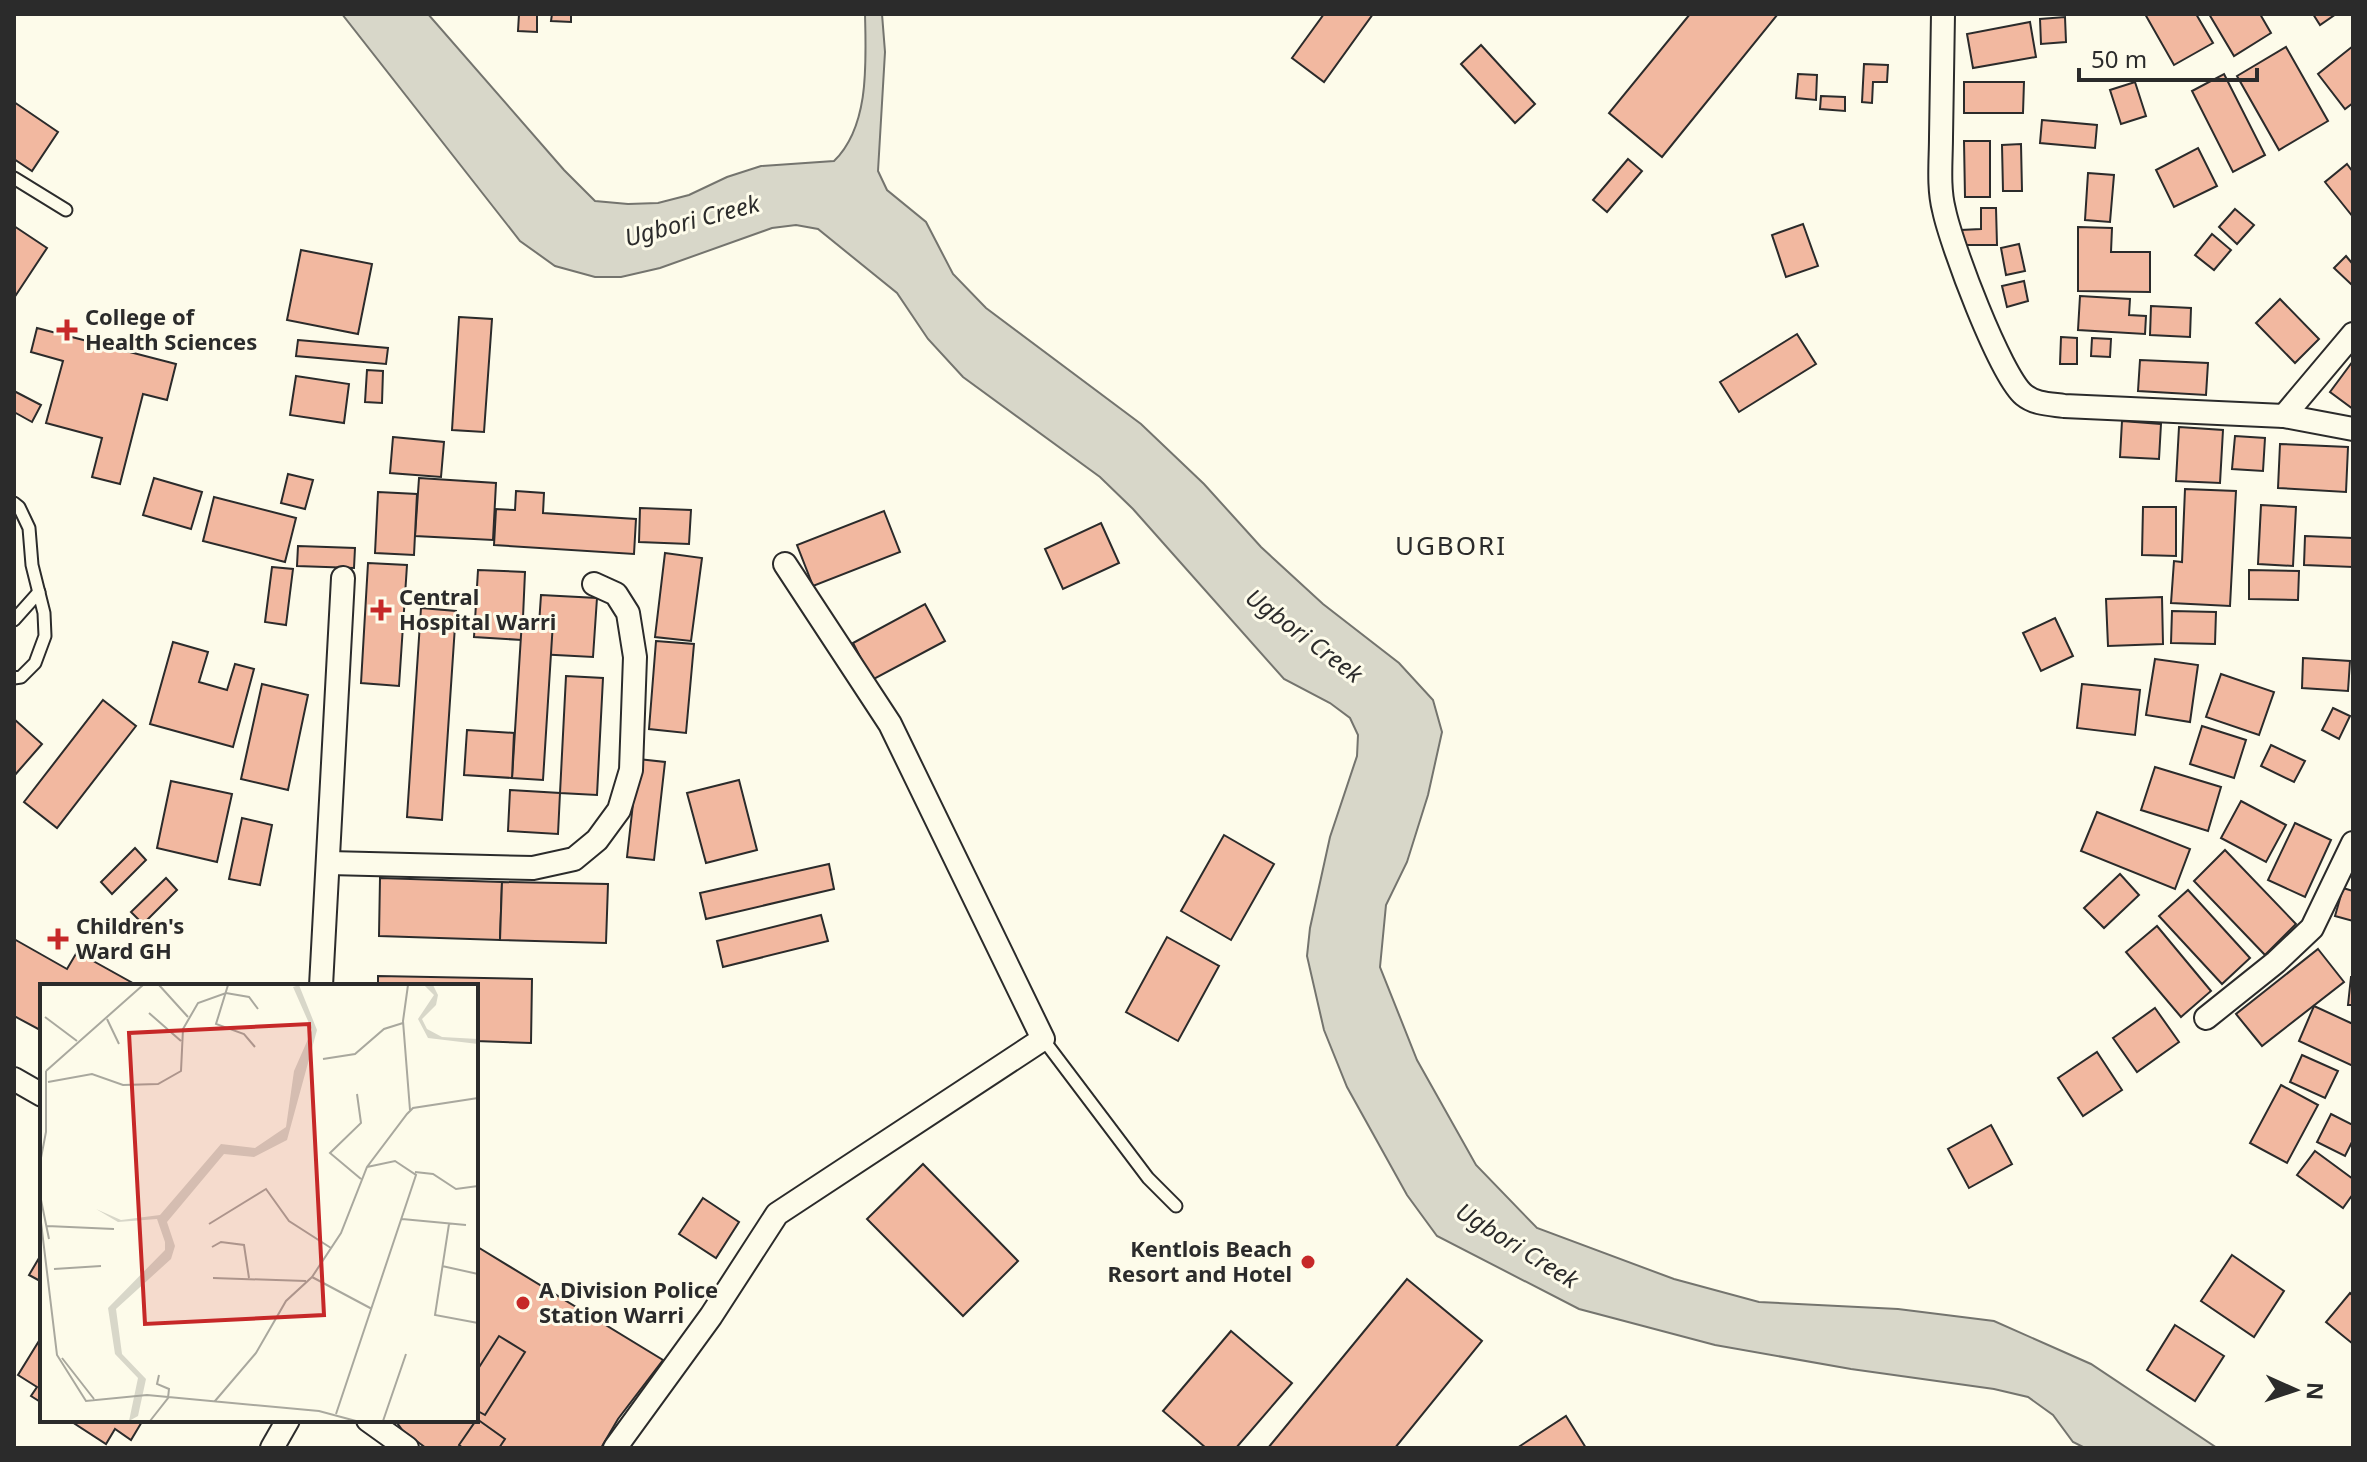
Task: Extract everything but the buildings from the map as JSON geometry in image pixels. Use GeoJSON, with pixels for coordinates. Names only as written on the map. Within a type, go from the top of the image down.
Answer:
{"type":"FeatureCollection","features":[{"type":"Feature","properties":{"kind":"street"},"geometry":{"type":"LineString","coordinates":[[1943,14],[1943,209],[1999,356],[2022,394],[2036,403],[2064,406],[2284,416],[2353,429]]}},
{"type":"Feature","properties":{"kind":"street"},"geometry":{"type":"LineString","coordinates":[[2284,416],[2353,334]]}},
{"type":"Feature","properties":{"kind":"street"},"geometry":{"type":"LineString","coordinates":[[615,1448],[711,1316],[777,1214],[1043,1039],[890,724],[785,564]]}},
{"type":"Feature","properties":{"kind":"street"},"geometry":{"type":"LineString","coordinates":[[321,984],[343,578]]}},
{"type":"Feature","properties":{"kind":"street"},"geometry":{"type":"LineString","coordinates":[[329,863],[533,868],[574,859],[597,840],[619,810],[631,770],[635,657],[628,613],[616,594],[594,584]]}},
{"type":"Feature","properties":{"kind":"street"},"geometry":{"type":"LineString","coordinates":[[2206,1018],[2276,962],[2312,928],[2353,843]]}},
{"type":"Feature","properties":{"kind":"street"},"geometry":{"type":"LineString","coordinates":[[14,1079],[40,1094]]}},
{"type":"Feature","properties":{"kind":"street"},"geometry":{"type":"LineString","coordinates":[[272,1448],[287,1422]]}},
{"type":"Feature","properties":{"kind":"street"},"geometry":{"type":"LineString","coordinates":[[371,1422],[407,1448]]}},
{"type":"Feature","properties":{"kind":"lane"},"geometry":{"type":"LineString","coordinates":[[14,178],[66,210]]}},
{"type":"Feature","properties":{"kind":"lane"},"geometry":{"type":"LineString","coordinates":[[14,503],[29,528],[32,565],[44,613],[45,636],[35,663],[21,677],[14,678]]}},
{"type":"Feature","properties":{"kind":"lane"},"geometry":{"type":"LineString","coordinates":[[14,620],[39,592]]}},
{"type":"Feature","properties":{"kind":"lane"},"geometry":{"type":"LineString","coordinates":[[1043,1039],[1148,1178],[1176,1206]]}},
{"type":"Feature","properties":{"kind":"water","name":"Ugbori Creek"},"geometry":{"type":"Polygon","coordinates":[[[342,14],[428,14],[564,170],[595,201],[628,204],[658,203],[689,195],[727,177],[761,166],[834,161],[846,147],[860,112],[865,72],[865,14],[882,14],[885,52],[878,171],[887,190],[926,222],[953,274],[986,308],[1141,424],[1204,484],[1261,547],[1323,604],[1399,663],[1433,700],[1442,732],[1428,795],[1407,862],[1386,905],[1380,967],[1417,1060],[1476,1165],[1537,1228],[1674,1279],[1759,1302],[1898,1309],[1994,1321],[2091,1364],[2217,1448],[2085,1448],[2073,1442],[2053,1415],[2028,1397],[1715,1345],[1579,1309],[1437,1236],[1407,1195],[1347,1087],[1324,1030],[1307,956],[1330,837],[1357,756],[1358,735],[1350,718],[1330,703],[1284,679],[1133,509],[1100,477],[963,377],[928,339],[897,293],[818,229],[796,225],[772,228],[660,268],[621,277],[595,277],[555,266],[520,241],[342,14]]]}},
{"type":"Feature","properties":{"kind":"place","name":"College of Health Sciences"},"geometry":{"type":"Point","coordinates":[67,330]}},
{"type":"Feature","properties":{"kind":"place","name":"Central Hospital Warri"},"geometry":{"type":"Point","coordinates":[381,610]}},
{"type":"Feature","properties":{"kind":"place","name":"Children's Ward GH"},"geometry":{"type":"Point","coordinates":[58,939]}},
{"type":"Feature","properties":{"kind":"place","name":"Kentlois Beach Resort and Hotel"},"geometry":{"type":"Point","coordinates":[1308,1262]}},
{"type":"Feature","properties":{"kind":"place","name":"A Division Police Station Warri"},"geometry":{"type":"Point","coordinates":[523,1303]}},
{"type":"Feature","properties":{"kind":"district","name":"UGBORI"},"geometry":{"type":"Point","coordinates":[1451,546]}}]}
